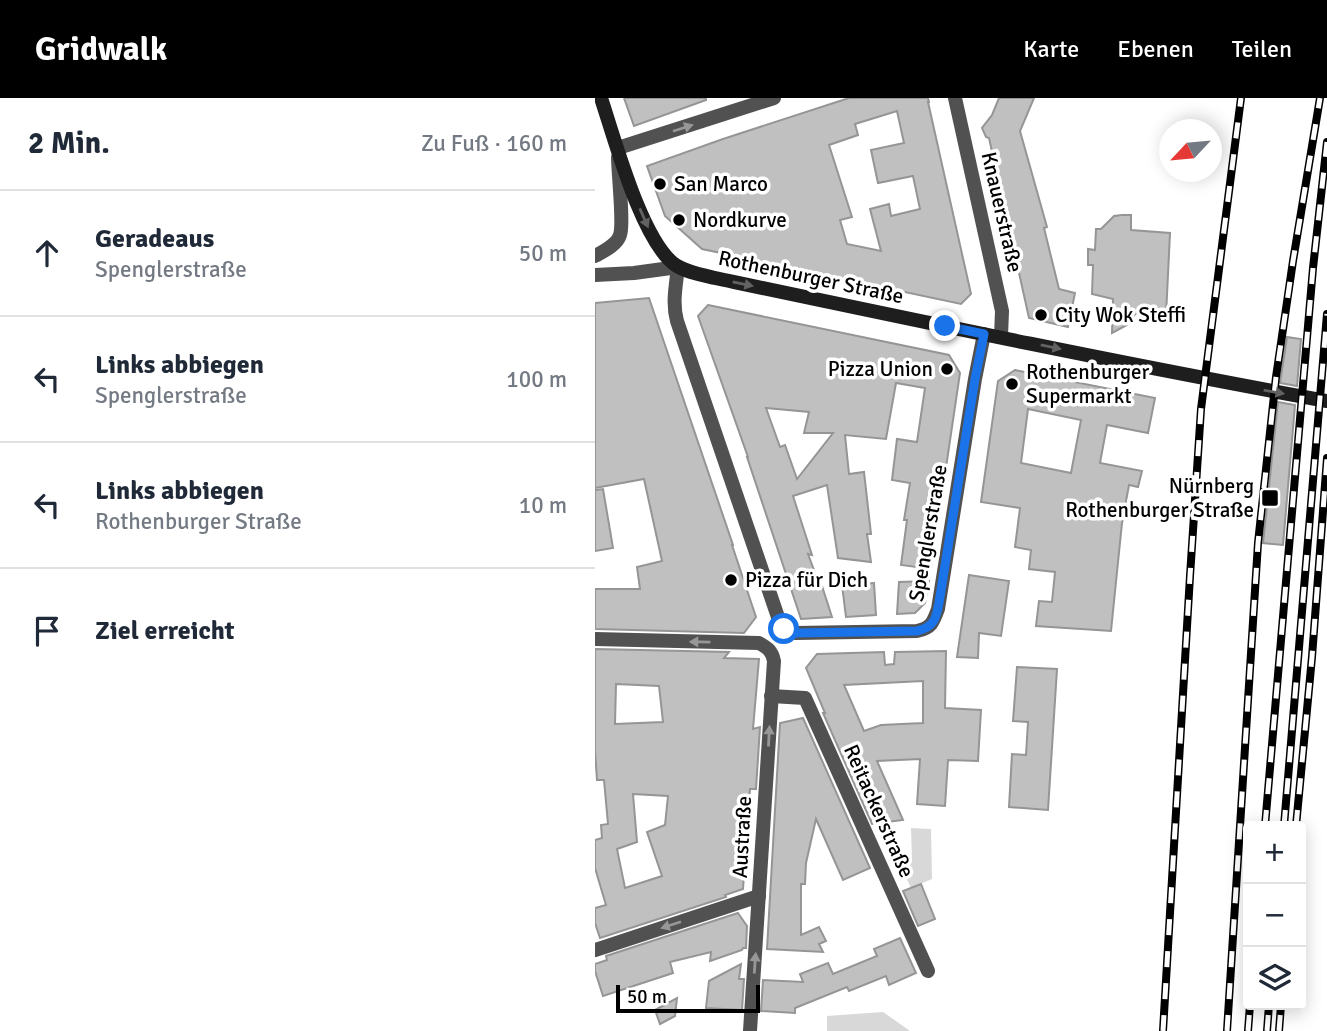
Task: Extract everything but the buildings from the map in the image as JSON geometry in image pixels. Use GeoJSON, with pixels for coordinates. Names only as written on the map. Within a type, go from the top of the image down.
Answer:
{"type":"FeatureCollection","features":[{"type":"Feature","properties":{"kind":"main road"},"geometry":{"type":"LineString","coordinates":[[601,98],[641,212],[655,241],[666,257],[678,267]]}},
{"type":"Feature","properties":{"kind":"main road","name":"Rothenburger Straße"},"geometry":{"type":"LineString","coordinates":[[678,267],[715,278],[1165,372],[1327,401]]}},
{"type":"Feature","properties":{"kind":"street"},"geometry":{"type":"LineString","coordinates":[[595,256],[614,244],[621,235],[618,148],[774,98]]}},
{"type":"Feature","properties":{"kind":"street","name":"Knauerstraße"},"geometry":{"type":"LineString","coordinates":[[955,98],[1002,311],[1001,337]]}},
{"type":"Feature","properties":{"kind":"street"},"geometry":{"type":"LineString","coordinates":[[595,275],[678,267]]}},
{"type":"Feature","properties":{"kind":"street","name":"Spenglerstraße"},"geometry":{"type":"LineString","coordinates":[[678,267],[674,310],[677,321],[780,623],[784,629],[796,633],[917,631],[932,625],[939,603],[984,334]]}},
{"type":"Feature","properties":{"kind":"street","name":"Austraße"},"geometry":{"type":"LineString","coordinates":[[595,639],[759,643],[768,647],[772,653],[774,661],[750,1031]]}},
{"type":"Feature","properties":{"kind":"street","name":"Reitackerstraße"},"geometry":{"type":"LineString","coordinates":[[771,696],[805,698],[928,971]]}},
{"type":"Feature","properties":{"kind":"street"},"geometry":{"type":"LineString","coordinates":[[595,950],[759,896]]}},
{"type":"Feature","properties":{"kind":"shaded area"},"geometry":{"type":"Polygon","coordinates":[[[911,828],[931,829],[932,879],[911,888],[901,866],[912,861],[911,828]]]}},
{"type":"Feature","properties":{"kind":"shaded area"},"geometry":{"type":"Polygon","coordinates":[[[883,1012],[910,1031],[827,1031],[827,1016],[883,1012]]]}},
{"type":"Feature","properties":{"kind":"railway"},"geometry":{"type":"LineString","coordinates":[[1163,1031],[1201,409],[1241,98]]}},
{"type":"Feature","properties":{"kind":"railway"},"geometry":{"type":"LineString","coordinates":[[1227,1031],[1258,543],[1276,377],[1320,98]]}},
{"type":"Feature","properties":{"kind":"railway"},"geometry":{"type":"LineString","coordinates":[[1265,821],[1313,268],[1327,142]]}},
{"type":"Feature","properties":{"kind":"railway"},"geometry":{"type":"LineString","coordinates":[[1284,821],[1327,314]]}},
{"type":"Feature","properties":{"kind":"railway"},"geometry":{"type":"LineString","coordinates":[[1296,821],[1327,458]]}},
{"type":"Feature","properties":{"kind":"railway"},"geometry":{"type":"LineString","coordinates":[[1248,1031],[1250,1010]]}},
{"type":"Feature","properties":{"kind":"railway"},"geometry":{"type":"LineString","coordinates":[[1267,1031],[1269,1010]]}},
{"type":"Feature","properties":{"kind":"railway"},"geometry":{"type":"LineString","coordinates":[[1279,1031],[1281,1010]]}},
{"type":"Feature","properties":{"kind":"place","name":"San Marco"},"geometry":{"type":"Point","coordinates":[660,184]}},
{"type":"Feature","properties":{"kind":"place","name":"Nordkurve"},"geometry":{"type":"Point","coordinates":[679,220]}},
{"type":"Feature","properties":{"kind":"place","name":"City Wok Steffi"},"geometry":{"type":"Point","coordinates":[1041,315]}},
{"type":"Feature","properties":{"kind":"place","name":"Pizza Union"},"geometry":{"type":"Point","coordinates":[947,369]}},
{"type":"Feature","properties":{"kind":"place","name":"Rothenburger Supermarkt"},"geometry":{"type":"Point","coordinates":[1012,384]}},
{"type":"Feature","properties":{"kind":"place","name":"Nürnberg Rothenburger Straße"},"geometry":{"type":"Point","coordinates":[1270,498]}},
{"type":"Feature","properties":{"kind":"place","name":"Pizza für Dich"},"geometry":{"type":"Point","coordinates":[731,580]}},
{"type":"Feature","properties":{"kind":"route"},"geometry":{"type":"LineString","coordinates":[[784,629],[796,633],[917,631],[932,625],[938,609],[984,334],[945,326]]}}]}
